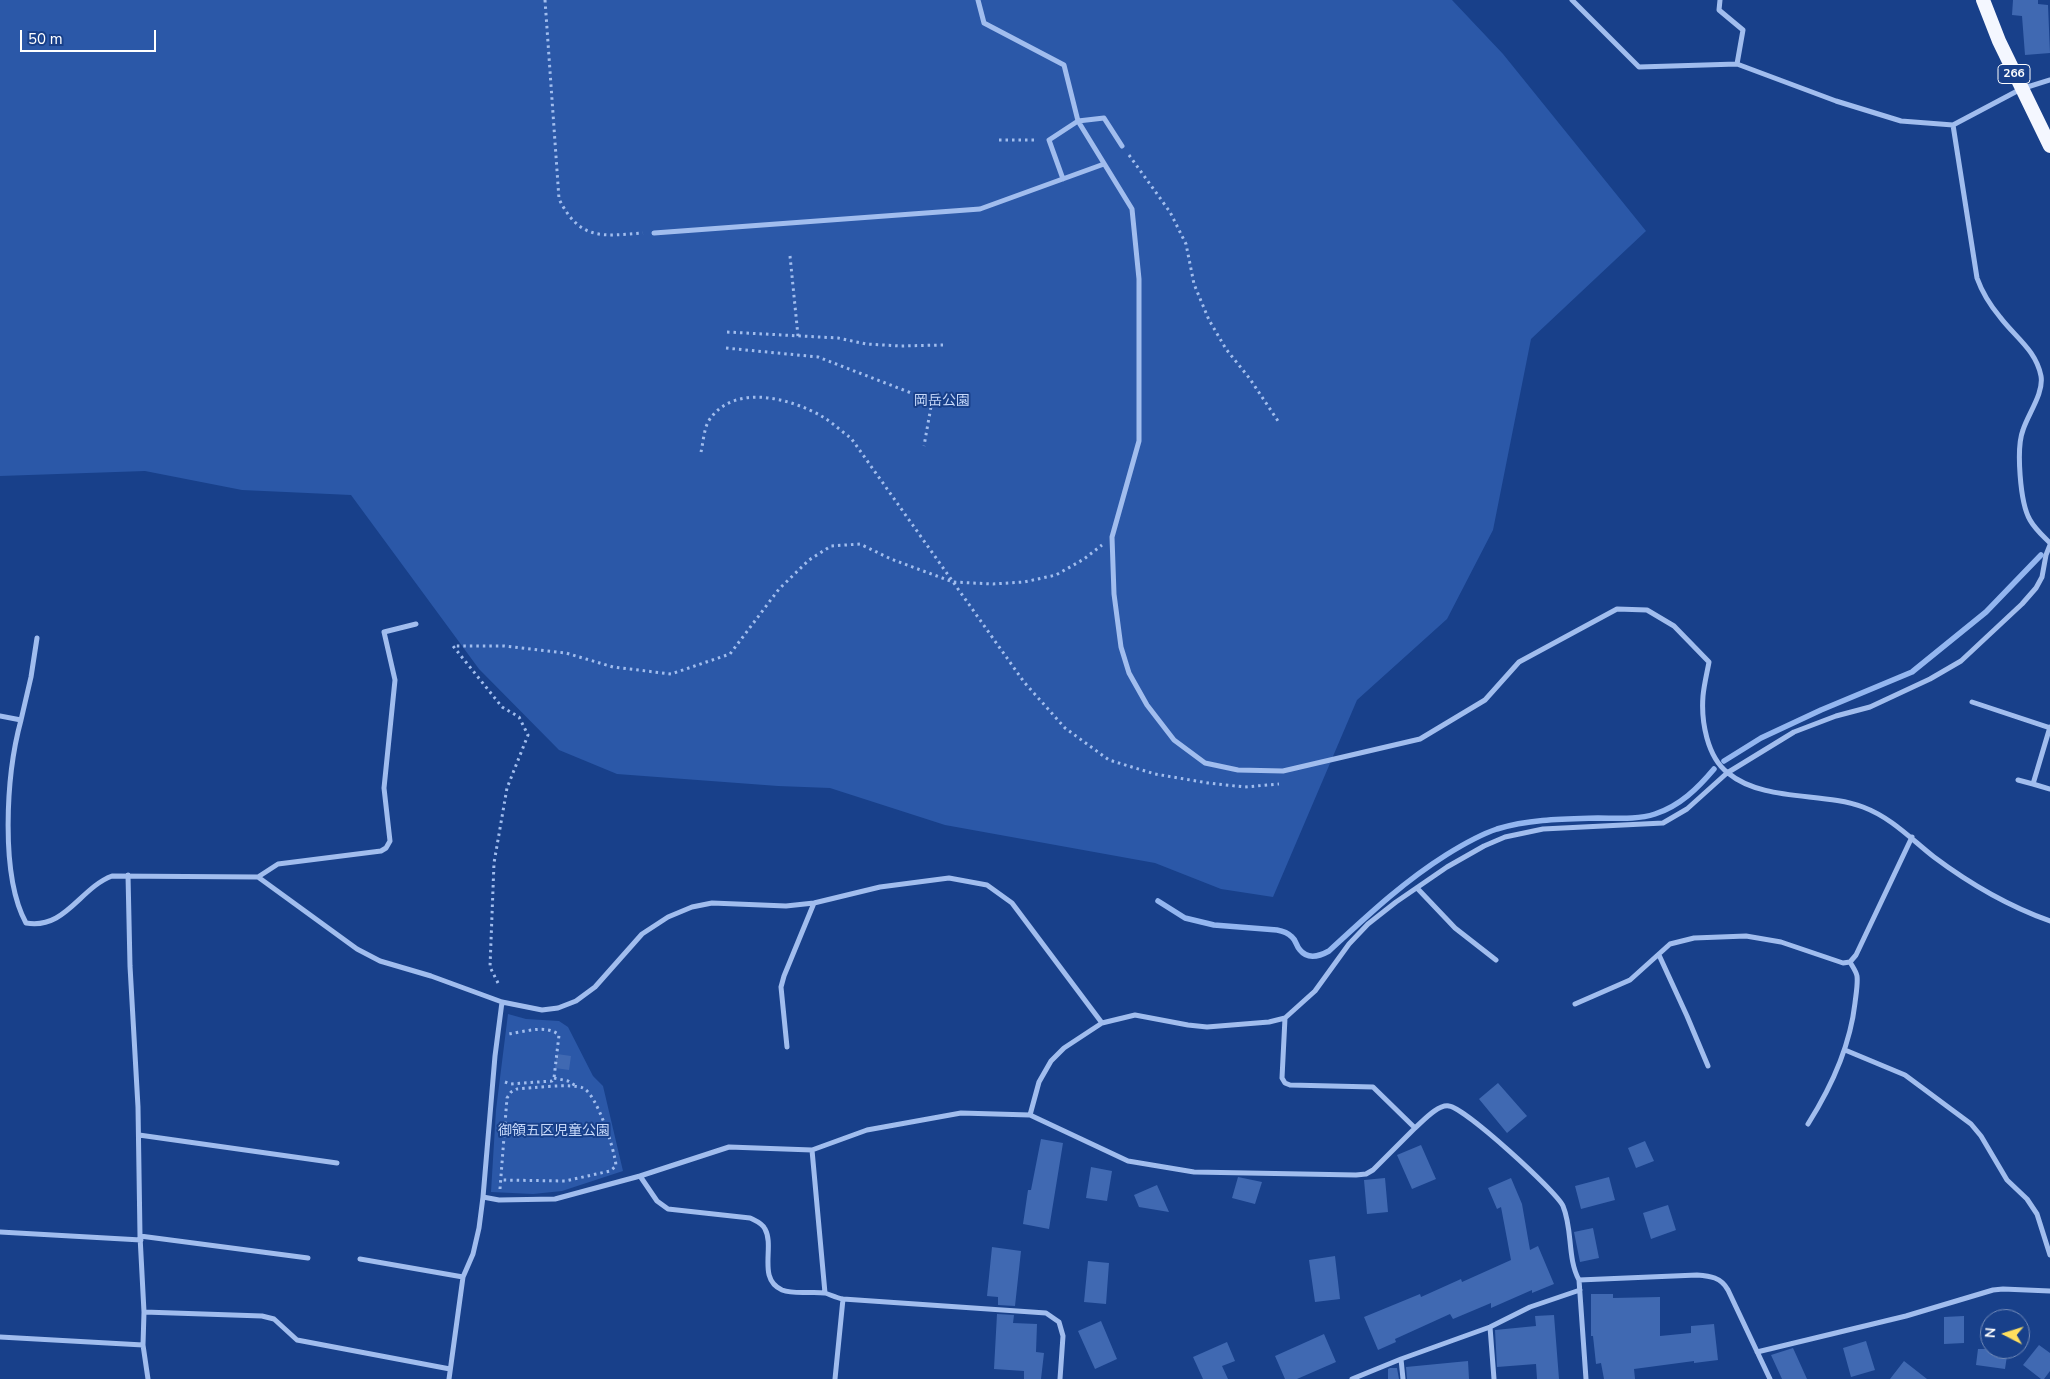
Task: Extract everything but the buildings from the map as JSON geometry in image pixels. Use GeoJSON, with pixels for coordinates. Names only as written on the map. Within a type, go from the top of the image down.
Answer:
{"type":"FeatureCollection","features":[{"type":"Feature","properties":{"kind":"highway","name":"266"},"geometry":{"type":"LineString","coordinates":[[1983,0],[2021,89],[2050,146]]}},
{"type":"Feature","properties":{"kind":"street"},"geometry":{"type":"LineString","coordinates":[[978,0],[984,23],[1064,65],[1078,121],[1132,209],[1139,279],[1140,441],[1112,537],[1114,594],[1121,647],[1129,673],[1146,706],[1174,740],[1205,763],[1238,770],[1283,771],[1420,739],[1485,700],[1519,662],[1617,609],[1647,610],[1674,626],[1709,662],[1703,696],[1705,729],[1716,759],[1727,773],[1748,785],[1787,794],[1864,807],[1891,820],[1933,856],[1960,876],[1999,900],[2050,921]]}},
{"type":"Feature","properties":{"kind":"street"},"geometry":{"type":"LineString","coordinates":[[1572,0],[1640,67],[1737,64],[1836,101],[1902,121],[1953,125],[2021,89],[2050,80]]}},
{"type":"Feature","properties":{"kind":"street"},"geometry":{"type":"LineString","coordinates":[[1720,0],[1719,10],[1743,30],[1737,64]]}},
{"type":"Feature","properties":{"kind":"street"},"geometry":{"type":"LineString","coordinates":[[1063,179],[1049,140],[1078,121],[1104,118],[1122,146]]}},
{"type":"Feature","properties":{"kind":"street"},"geometry":{"type":"LineString","coordinates":[[1030,1115],[1039,1082],[1051,1061],[1064,1048],[1102,1023],[1135,1016],[1207,1027],[1269,1022],[1285,1018],[1315,990],[1349,944],[1368,924],[1447,867],[1505,836],[1543,829],[1663,823],[1687,810],[1727,773],[1794,732],[1836,716],[1870,707],[1930,679],[1960,661],[1985,640],[2036,588],[2042,577],[2050,544],[2036,530],[2023,503],[2020,444],[2022,431],[2042,378],[2031,350],[2000,318],[1982,291],[1977,278],[1953,125]]}},
{"type":"Feature","properties":{"kind":"street"},"geometry":{"type":"LineString","coordinates":[[654,233],[980,209],[1104,164]]}},
{"type":"Feature","properties":{"kind":"street"},"geometry":{"type":"LineString","coordinates":[[37,638],[31,677],[8,780],[5,856],[9,891],[20,915],[26,923],[34,925],[50,921],[65,914],[100,880],[112,876],[258,877],[278,864],[380,851],[386,848],[390,841],[384,788],[395,680],[384,632],[416,624]]}},
{"type":"Feature","properties":{"kind":"street"},"geometry":{"type":"LineString","coordinates":[[1972,702],[2050,728],[2032,784]]}},
{"type":"Feature","properties":{"kind":"street"},"geometry":{"type":"LineString","coordinates":[[0,716],[21,720]]}},
{"type":"Feature","properties":{"kind":"street"},"geometry":{"type":"LineString","coordinates":[[2018,780],[2050,789]]}},
{"type":"Feature","properties":{"kind":"street"},"geometry":{"type":"LineString","coordinates":[[1575,1004],[1630,980],[1670,944],[1694,938],[1746,936],[1781,942],[1843,963],[1850,962],[1856,955],[1912,837]]}},
{"type":"Feature","properties":{"kind":"street"},"geometry":{"type":"LineString","coordinates":[[128,876],[130,966],[139,1135],[140,1238],[144,1312],[143,1345],[148,1379]]}},
{"type":"Feature","properties":{"kind":"street"},"geometry":{"type":"LineString","coordinates":[[258,877],[365,953],[380,961],[431,976],[502,1002],[542,1010],[558,1008],[576,1001],[595,987],[642,934],[668,917],[692,907],[712,903],[786,906],[814,903],[880,887],[949,878],[987,886],[1012,903],[1102,1023]]}},
{"type":"Feature","properties":{"kind":"street"},"geometry":{"type":"LineString","coordinates":[[1417,888],[1455,928],[1496,960]]}},
{"type":"Feature","properties":{"kind":"street"},"geometry":{"type":"LineString","coordinates":[[787,1047],[782,987],[784,976],[814,903]]}},
{"type":"Feature","properties":{"kind":"street"},"geometry":{"type":"LineString","coordinates":[[1659,955],[1708,1066]]}},
{"type":"Feature","properties":{"kind":"street"},"geometry":{"type":"LineString","coordinates":[[1808,1124],[1835,1077],[1845,1050],[1853,1018],[1857,975],[1850,962]]}},
{"type":"Feature","properties":{"kind":"street"},"geometry":{"type":"LineString","coordinates":[[450,1379],[463,1277],[473,1254],[479,1228],[497,1034],[502,1002]]}},
{"type":"Feature","properties":{"kind":"street"},"geometry":{"type":"LineString","coordinates":[[1285,1018],[1282,1078],[1285,1083],[1290,1085],[1373,1087],[1415,1128]]}},
{"type":"Feature","properties":{"kind":"street"},"geometry":{"type":"LineString","coordinates":[[1845,1050],[1905,1075],[1971,1124],[1981,1136],[2007,1180],[2027,1198],[2037,1214],[2050,1255]]}},
{"type":"Feature","properties":{"kind":"street"},"geometry":{"type":"LineString","coordinates":[[483,1197],[499,1200],[555,1199],[640,1176],[729,1147],[812,1150],[868,1130],[961,1113],[1030,1115],[1128,1160],[1194,1172],[1356,1175],[1366,1174],[1373,1170],[1415,1128],[1440,1107],[1449,1106],[1457,1109],[1486,1132],[1545,1184],[1559,1199],[1564,1208],[1569,1228],[1573,1266],[1579,1280],[1586,1379]]}},
{"type":"Feature","properties":{"kind":"street"},"geometry":{"type":"LineString","coordinates":[[139,1135],[337,1163]]}},
{"type":"Feature","properties":{"kind":"street"},"geometry":{"type":"LineString","coordinates":[[812,1150],[825,1293]]}},
{"type":"Feature","properties":{"kind":"street"},"geometry":{"type":"LineString","coordinates":[[640,1176],[657,1201],[668,1209],[750,1218],[761,1224],[766,1231],[767,1269],[773,1282],[780,1289],[790,1292],[825,1293],[843,1299],[1046,1313],[1059,1322],[1063,1336],[1060,1379]]}},
{"type":"Feature","properties":{"kind":"street"},"geometry":{"type":"LineString","coordinates":[[0,1232],[140,1238],[308,1258]]}},
{"type":"Feature","properties":{"kind":"street"},"geometry":{"type":"LineString","coordinates":[[360,1259],[463,1277]]}},
{"type":"Feature","properties":{"kind":"street"},"geometry":{"type":"LineString","coordinates":[[1579,1280],[1697,1275],[1716,1278],[1724,1282],[1770,1379]]}},
{"type":"Feature","properties":{"kind":"street"},"geometry":{"type":"LineString","coordinates":[[1352,1379],[1490,1327],[1530,1307],[1580,1290]]}},
{"type":"Feature","properties":{"kind":"street"},"geometry":{"type":"LineString","coordinates":[[1757,1352],[1906,1316],[1993,1290],[2050,1292]]}},
{"type":"Feature","properties":{"kind":"street"},"geometry":{"type":"LineString","coordinates":[[835,1379],[843,1299]]}},
{"type":"Feature","properties":{"kind":"street"},"geometry":{"type":"LineString","coordinates":[[144,1312],[274,1318],[297,1340],[450,1369]]}},
{"type":"Feature","properties":{"kind":"street"},"geometry":{"type":"LineString","coordinates":[[1490,1327],[1494,1379]]}},
{"type":"Feature","properties":{"kind":"street"},"geometry":{"type":"LineString","coordinates":[[0,1337],[143,1345]]}},
{"type":"Feature","properties":{"kind":"street"},"geometry":{"type":"LineString","coordinates":[[1401,1359],[1403,1379]]}},
{"type":"Feature","properties":{"kind":"path"},"geometry":{"type":"LineString","coordinates":[[545,0],[559,199],[568,216],[584,230],[605,236],[654,233]]}},
{"type":"Feature","properties":{"kind":"path"},"geometry":{"type":"LineString","coordinates":[[999,140],[1049,140]]}},
{"type":"Feature","properties":{"kind":"path"},"geometry":{"type":"LineString","coordinates":[[1122,146],[1170,212],[1186,244],[1194,284],[1209,320],[1226,349],[1250,378],[1278,421]]}},
{"type":"Feature","properties":{"kind":"path"},"geometry":{"type":"LineString","coordinates":[[790,256],[798,336]]}},
{"type":"Feature","properties":{"kind":"path"},"geometry":{"type":"LineString","coordinates":[[727,332],[838,338],[866,344],[900,346],[943,345]]}},
{"type":"Feature","properties":{"kind":"path"},"geometry":{"type":"LineString","coordinates":[[726,348],[818,357],[932,401],[924,446]]}},
{"type":"Feature","properties":{"kind":"path"},"geometry":{"type":"LineString","coordinates":[[701,452],[708,423],[720,409],[739,399],[764,397],[796,404],[824,418],[851,438],[1024,682],[1065,728],[1109,760],[1155,774],[1208,784],[1245,787],[1285,783]]}},
{"type":"Feature","properties":{"kind":"path"},"geometry":{"type":"LineString","coordinates":[[498,983],[490,967],[494,863],[508,788],[528,735],[519,717],[502,707],[453,646],[504,646],[566,653],[613,667],[671,674],[730,654],[778,590],[810,560],[831,546],[860,544],[892,559],[953,582],[1000,584],[1024,582],[1056,575],[1084,559],[1112,537]]}},
{"type":"Feature","properties":{"kind":"path"},"geometry":{"type":"LineString","coordinates":[[497,1034],[553,1029],[559,1034],[554,1078]]}},
{"type":"Feature","properties":{"kind":"path"},"geometry":{"type":"LineString","coordinates":[[507,1043],[508,1034]]}},
{"type":"Feature","properties":{"kind":"path"},"geometry":{"type":"LineString","coordinates":[[501,1180],[564,1181],[610,1171],[616,1166],[606,1126],[588,1091],[568,1081],[554,1078],[548,1082],[510,1084],[505,1082],[503,1076]]}},
{"type":"Feature","properties":{"kind":"path"},"geometry":{"type":"LineString","coordinates":[[510,1084],[511,1092]]}},
{"type":"Feature","properties":{"kind":"path"},"geometry":{"type":"LineString","coordinates":[[499,1200],[507,1098],[511,1092],[517,1089],[576,1086]]}},
{"type":"Feature","properties":{"kind":"green space","name":"岡岳公園"},"geometry":{"type":"Polygon","coordinates":[[[0,0],[1452,0],[1503,54],[1646,231],[1531,339],[1493,530],[1447,619],[1357,700],[1273,897],[1221,889],[1155,863],[945,825],[830,788],[617,774],[559,750],[479,669],[351,495],[242,490],[145,471],[0,476],[0,0]]]}},
{"type":"Feature","properties":{"kind":"green space","name":"御領五区児童公園"},"geometry":{"type":"Polygon","coordinates":[[[508,1014],[526,1019],[559,1021],[568,1027],[593,1076],[603,1086],[623,1171],[562,1191],[533,1194],[491,1192],[496,1110],[508,1014]]]}},
{"type":"Feature","properties":{"kind":"waterway"},"geometry":{"type":"LineString","coordinates":[[1724,761],[1761,738],[1821,710],[1912,672],[1986,612],[2041,555]]}},
{"type":"Feature","properties":{"kind":"waterway"},"geometry":{"type":"LineString","coordinates":[[1158,901],[1185,918],[1214,925],[1277,930],[1289,934],[1303,953],[1310,956],[1318,956],[1329,951],[1415,876],[1477,837],[1497,829],[1534,821],[1634,818],[1655,814],[1664,811],[1688,796],[1714,769]]}}]}
